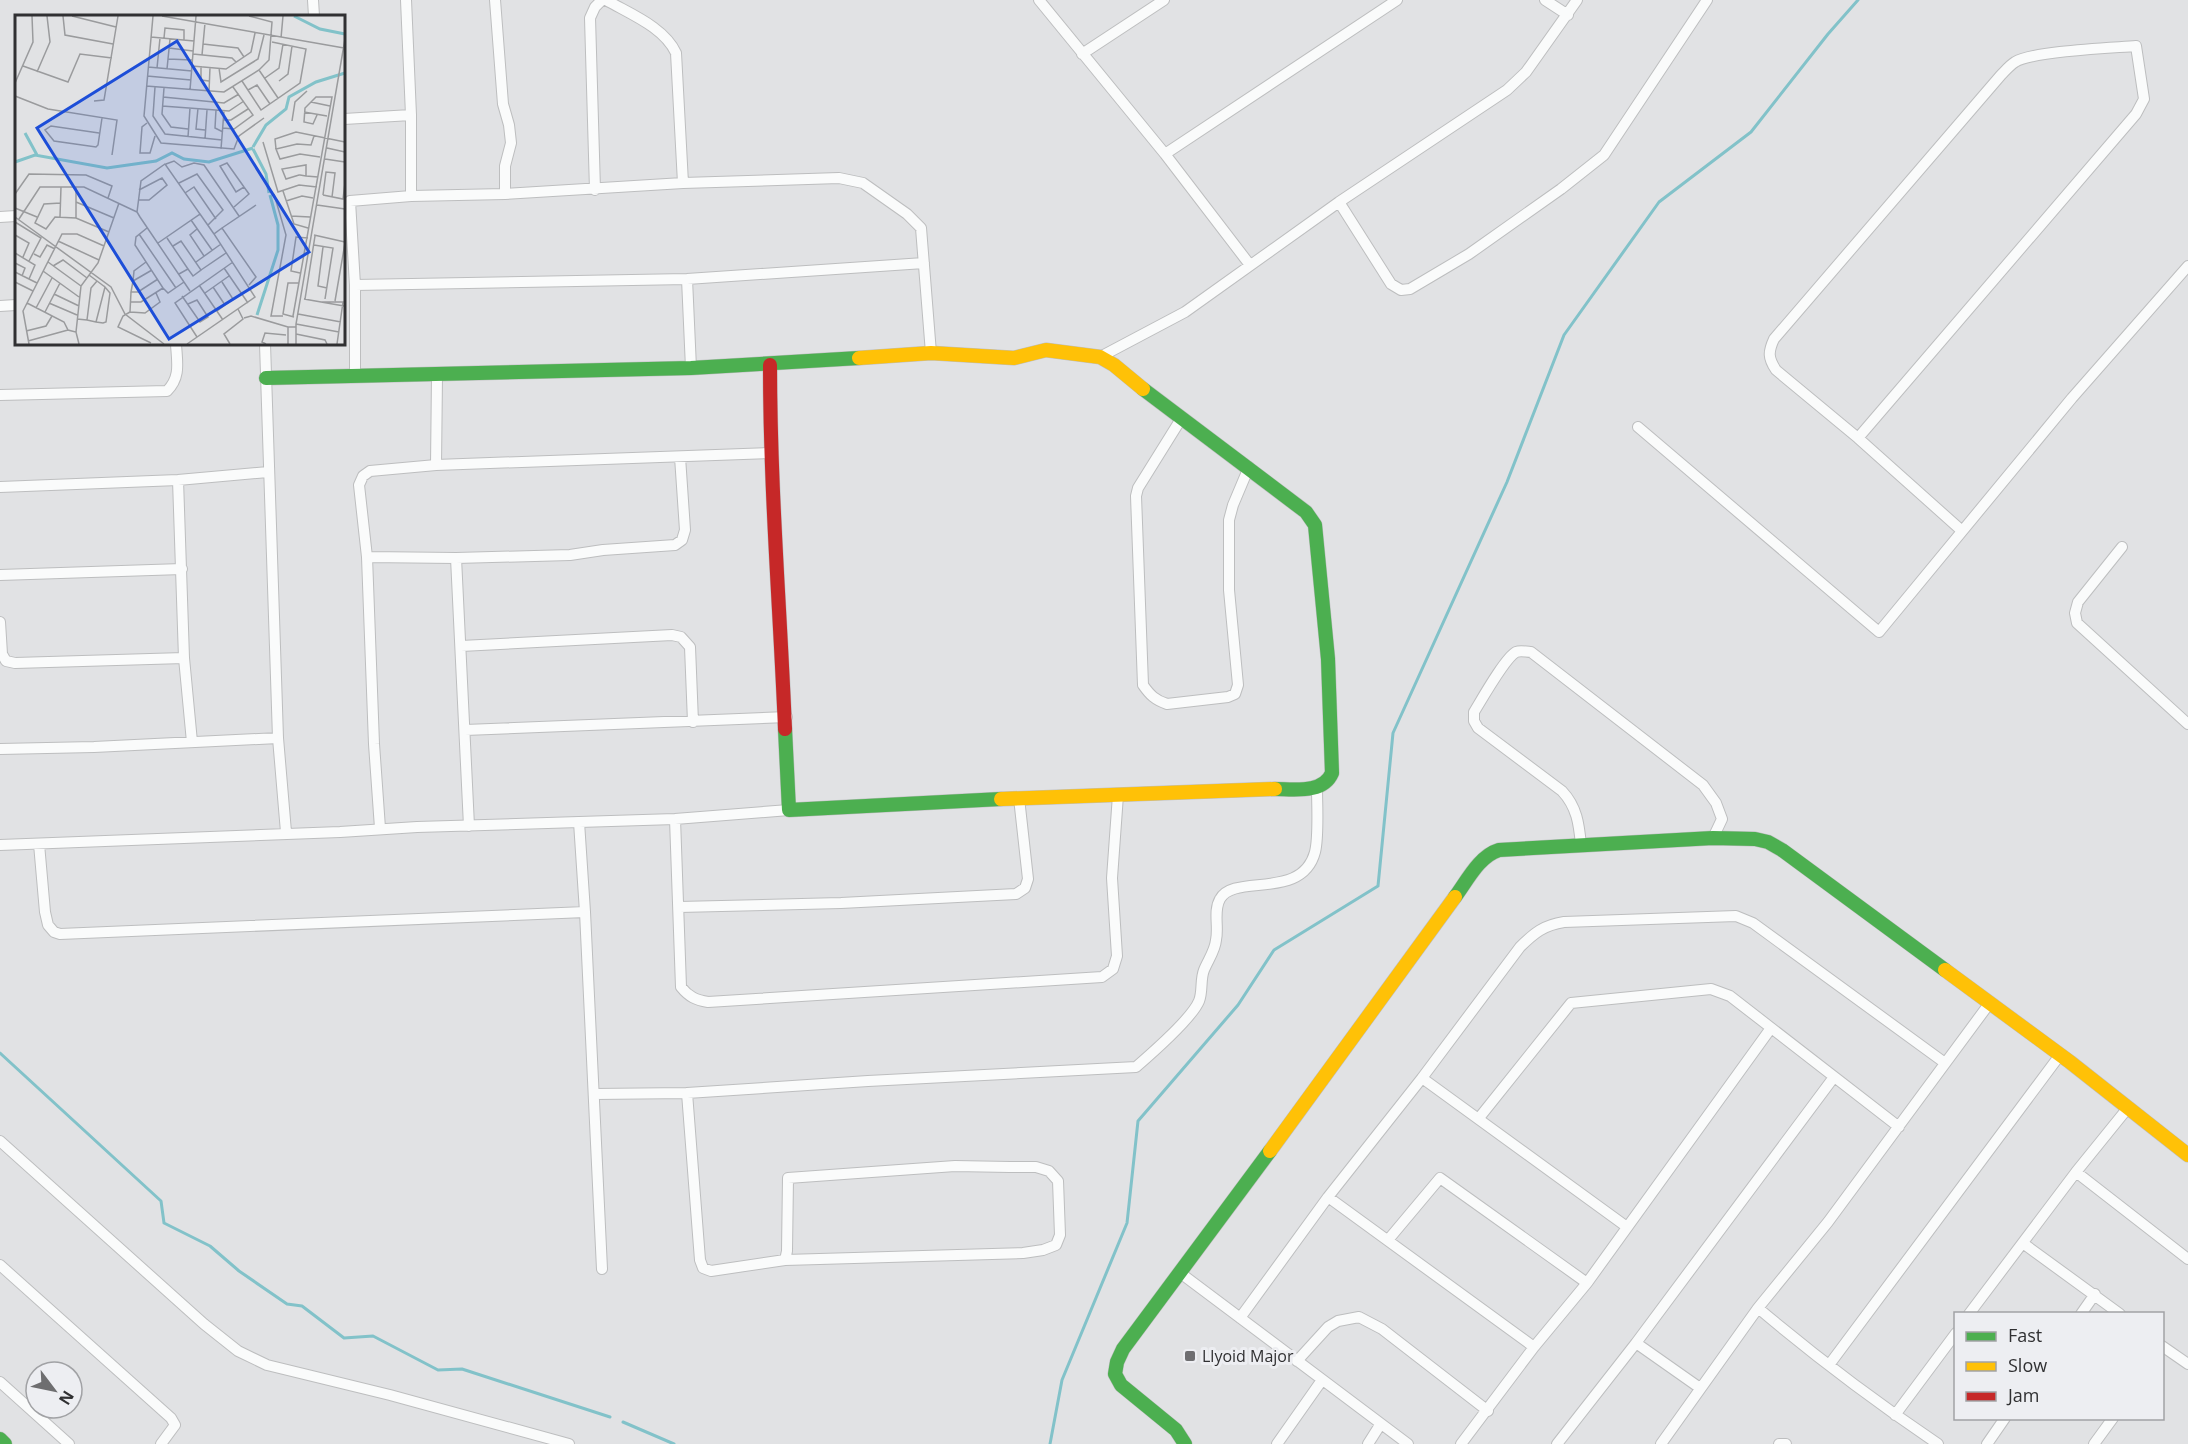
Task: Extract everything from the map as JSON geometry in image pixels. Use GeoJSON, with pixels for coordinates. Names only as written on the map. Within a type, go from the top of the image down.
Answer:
{"type":"FeatureCollection","features":[{"type":"Feature","properties":{"kind":"street"},"geometry":{"type":"LineString","coordinates":[[313,0],[314,15]]}},
{"type":"Feature","properties":{"kind":"street"},"geometry":{"type":"LineString","coordinates":[[406,0],[411,115],[411,196]]}},
{"type":"Feature","properties":{"kind":"street"},"geometry":{"type":"LineString","coordinates":[[495,0],[502,104],[509,125],[511,143],[505,166],[505,194]]}},
{"type":"Feature","properties":{"kind":"street"},"geometry":{"type":"LineString","coordinates":[[595,190],[590,18],[595,7],[604,0],[663,34],[672,43],[676,53],[682,183]]}},
{"type":"Feature","properties":{"kind":"street"},"geometry":{"type":"LineString","coordinates":[[1039,0],[1165,154],[1250,265]]}},
{"type":"Feature","properties":{"kind":"street"},"geometry":{"type":"LineString","coordinates":[[1082,54],[1164,0]]}},
{"type":"Feature","properties":{"kind":"street"},"geometry":{"type":"LineString","coordinates":[[1165,154],[1397,0]]}},
{"type":"Feature","properties":{"kind":"street"},"geometry":{"type":"LineString","coordinates":[[1545,0],[1568,15]]}},
{"type":"Feature","properties":{"kind":"street"},"geometry":{"type":"LineString","coordinates":[[1100,357],[1185,312],[1339,202],[1507,90],[1526,72],[1577,0]]}},
{"type":"Feature","properties":{"kind":"street"},"geometry":{"type":"LineString","coordinates":[[1339,202],[1391,284],[1401,290],[1410,289],[1469,254],[1561,189],[1604,154],[1707,0]]}},
{"type":"Feature","properties":{"kind":"street"},"geometry":{"type":"LineString","coordinates":[[1858,438],[2136,114],[2144,99],[2136,46],[2049,54],[2014,62],[1774,339],[1769,350],[1769,360],[1776,370],[1858,438],[1962,530]]}},
{"type":"Feature","properties":{"kind":"street"},"geometry":{"type":"LineString","coordinates":[[345,119],[411,115]]}},
{"type":"Feature","properties":{"kind":"street"},"geometry":{"type":"LineString","coordinates":[[355,377],[355,285],[350,201],[411,196],[595,190],[682,183],[839,178],[863,183],[915,221],[921,228],[931,354]]}},
{"type":"Feature","properties":{"kind":"street"},"geometry":{"type":"LineString","coordinates":[[0,217],[15,216]]}},
{"type":"Feature","properties":{"kind":"street"},"geometry":{"type":"LineString","coordinates":[[355,285],[687,279],[924,263]]}},
{"type":"Feature","properties":{"kind":"street"},"geometry":{"type":"LineString","coordinates":[[1638,427],[1879,632],[2072,398],[2188,266]]}},
{"type":"Feature","properties":{"kind":"street"},"geometry":{"type":"LineString","coordinates":[[687,279],[691,368]]}},
{"type":"Feature","properties":{"kind":"street"},"geometry":{"type":"LineString","coordinates":[[0,306],[15,305]]}},
{"type":"Feature","properties":{"kind":"street"},"geometry":{"type":"LineString","coordinates":[[0,395],[167,391],[174,384],[177,375],[176,345]]}},
{"type":"Feature","properties":{"kind":"street"},"geometry":{"type":"LineString","coordinates":[[265,345],[279,738],[286,832]]}},
{"type":"Feature","properties":{"kind":"street"},"geometry":{"type":"LineString","coordinates":[[0,845],[380,828],[675,819],[789,810],[1019,798],[1317,788],[1329,780],[1332,773],[1328,659],[1315,525],[1306,512],[1249,467],[1208,435],[1181,419],[1114,365],[1100,357],[1046,350],[1014,358],[931,354],[691,368],[437,376],[267,378]]}},
{"type":"Feature","properties":{"kind":"street"},"geometry":{"type":"LineString","coordinates":[[770,365],[770,453],[787,717],[789,810]]}},
{"type":"Feature","properties":{"kind":"street"},"geometry":{"type":"LineString","coordinates":[[436,465],[437,376]]}},
{"type":"Feature","properties":{"kind":"street"},"geometry":{"type":"LineString","coordinates":[[1181,419],[1138,488],[1136,496],[1143,685],[1150,696],[1158,701],[1167,704],[1235,694],[1238,686],[1228,590],[1229,520],[1249,467]]}},
{"type":"Feature","properties":{"kind":"street"},"geometry":{"type":"LineString","coordinates":[[380,828],[366,557],[359,485],[363,476],[370,471],[436,465],[770,453]]}},
{"type":"Feature","properties":{"kind":"street"},"geometry":{"type":"LineString","coordinates":[[366,557],[456,558],[570,555],[603,550],[675,545],[682,540],[685,530],[680,457]]}},
{"type":"Feature","properties":{"kind":"street"},"geometry":{"type":"LineString","coordinates":[[0,487],[178,480],[268,472]]}},
{"type":"Feature","properties":{"kind":"street"},"geometry":{"type":"LineString","coordinates":[[178,480],[184,658],[192,742]]}},
{"type":"Feature","properties":{"kind":"street"},"geometry":{"type":"LineString","coordinates":[[2122,547],[2078,602],[2074,613],[2077,623],[2188,724]]}},
{"type":"Feature","properties":{"kind":"street"},"geometry":{"type":"LineString","coordinates":[[456,558],[469,826]]}},
{"type":"Feature","properties":{"kind":"street"},"geometry":{"type":"LineString","coordinates":[[0,575],[182,569]]}},
{"type":"Feature","properties":{"kind":"street"},"geometry":{"type":"LineString","coordinates":[[0,622],[2,654],[6,661],[15,663],[184,658]]}},
{"type":"Feature","properties":{"kind":"street"},"geometry":{"type":"LineString","coordinates":[[461,646],[672,635],[681,637],[690,648],[693,722]]}},
{"type":"Feature","properties":{"kind":"street"},"geometry":{"type":"LineString","coordinates":[[1581,845],[1575,809],[1569,798],[1478,728],[1474,721],[1474,712],[1506,663],[1514,653],[1520,651],[1531,652],[1703,785],[1716,803],[1722,819],[1713,838]]}},
{"type":"Feature","properties":{"kind":"street"},"geometry":{"type":"LineString","coordinates":[[465,730],[787,717]]}},
{"type":"Feature","properties":{"kind":"street"},"geometry":{"type":"LineString","coordinates":[[0,749],[279,738]]}},
{"type":"Feature","properties":{"kind":"street"},"geometry":{"type":"LineString","coordinates":[[595,1094],[687,1093],[1136,1067],[1180,1025],[1199,1002],[1204,969],[1216,941],[1218,902],[1222,896],[1229,891],[1268,885],[1288,879],[1302,874],[1309,866],[1316,851],[1317,788]]}},
{"type":"Feature","properties":{"kind":"street"},"geometry":{"type":"LineString","coordinates":[[675,819],[680,908],[681,987],[698,1001],[708,1002],[1102,977],[1113,969],[1117,956],[1112,878],[1118,795]]}},
{"type":"Feature","properties":{"kind":"street"},"geometry":{"type":"LineString","coordinates":[[680,908],[1016,894],[1025,888],[1028,879],[1019,798]]}},
{"type":"Feature","properties":{"kind":"street"},"geometry":{"type":"LineString","coordinates":[[579,822],[595,1094],[602,1269]]}},
{"type":"Feature","properties":{"kind":"street"},"geometry":{"type":"LineString","coordinates":[[1185,1444],[1176,1430],[1121,1385],[1115,1374],[1123,1349],[1355,1037],[1482,860],[1492,852],[1713,838],[1755,839],[1782,850],[2060,1055],[2188,1155]]}},
{"type":"Feature","properties":{"kind":"street"},"geometry":{"type":"LineString","coordinates":[[39,844],[45,912],[48,924],[54,932],[60,934],[585,912]]}},
{"type":"Feature","properties":{"kind":"street"},"geometry":{"type":"LineString","coordinates":[[1240,1318],[1328,1197],[1422,1078],[1520,947],[1536,932],[1549,924],[1736,916],[1753,923],[1945,1063]]}},
{"type":"Feature","properties":{"kind":"street"},"geometry":{"type":"LineString","coordinates":[[1479,1118],[1571,1003],[1711,989],[1730,996],[1899,1127]]}},
{"type":"Feature","properties":{"kind":"street"},"geometry":{"type":"LineString","coordinates":[[1662,1444],[1758,1308],[1828,1222],[1989,1004]]}},
{"type":"Feature","properties":{"kind":"street"},"geometry":{"type":"LineString","coordinates":[[1461,1444],[1534,1347],[1587,1283],[1772,1028]]}},
{"type":"Feature","properties":{"kind":"street"},"geometry":{"type":"LineString","coordinates":[[1829,1365],[2060,1055]]}},
{"type":"Feature","properties":{"kind":"street"},"geometry":{"type":"LineString","coordinates":[[1557,1444],[1636,1343],[1834,1077]]}},
{"type":"Feature","properties":{"kind":"street"},"geometry":{"type":"LineString","coordinates":[[1422,1078],[1627,1227]]}},
{"type":"Feature","properties":{"kind":"street"},"geometry":{"type":"LineString","coordinates":[[687,1093],[700,1260],[702,1268],[711,1271],[785,1260],[1023,1253],[1043,1250],[1056,1245],[1060,1234],[1058,1181],[1049,1171],[1036,1167],[955,1166],[788,1178],[785,1260]]}},
{"type":"Feature","properties":{"kind":"street"},"geometry":{"type":"LineString","coordinates":[[1972,1312],[2076,1172],[2127,1109]]}},
{"type":"Feature","properties":{"kind":"street"},"geometry":{"type":"LineString","coordinates":[[0,1142],[238,1352],[267,1365],[390,1395],[569,1444]]}},
{"type":"Feature","properties":{"kind":"street"},"geometry":{"type":"LineString","coordinates":[[2076,1172],[2188,1258]]}},
{"type":"Feature","properties":{"kind":"street"},"geometry":{"type":"LineString","coordinates":[[1388,1240],[1440,1178],[1587,1283]]}},
{"type":"Feature","properties":{"kind":"street"},"geometry":{"type":"LineString","coordinates":[[1328,1197],[1534,1347]]}},
{"type":"Feature","properties":{"kind":"street"},"geometry":{"type":"LineString","coordinates":[[2024,1244],[2118,1312]]}},
{"type":"Feature","properties":{"kind":"street"},"geometry":{"type":"LineString","coordinates":[[0,1265],[171,1418],[175,1425],[161,1444]]}},
{"type":"Feature","properties":{"kind":"street"},"geometry":{"type":"LineString","coordinates":[[1179,1272],[1408,1444]]}},
{"type":"Feature","properties":{"kind":"street"},"geometry":{"type":"LineString","coordinates":[[2082,1312],[2095,1294]]}},
{"type":"Feature","properties":{"kind":"street"},"geometry":{"type":"LineString","coordinates":[[1758,1308],[1930,1442]]}},
{"type":"Feature","properties":{"kind":"street"},"geometry":{"type":"LineString","coordinates":[[1297,1361],[1328,1328],[1349,1317],[1359,1317],[1382,1329],[1488,1411]]}},
{"type":"Feature","properties":{"kind":"street"},"geometry":{"type":"LineString","coordinates":[[1895,1415],[1954,1336]]}},
{"type":"Feature","properties":{"kind":"street"},"geometry":{"type":"LineString","coordinates":[[1636,1343],[1700,1388]]}},
{"type":"Feature","properties":{"kind":"street"},"geometry":{"type":"LineString","coordinates":[[2165,1352],[2188,1364]]}},
{"type":"Feature","properties":{"kind":"street"},"geometry":{"type":"LineString","coordinates":[[1277,1444],[1322,1380]]}},
{"type":"Feature","properties":{"kind":"street"},"geometry":{"type":"LineString","coordinates":[[0,1382],[69,1444]]}},
{"type":"Feature","properties":{"kind":"street"},"geometry":{"type":"LineString","coordinates":[[1987,1444],[2005,1420]]}},
{"type":"Feature","properties":{"kind":"street"},"geometry":{"type":"LineString","coordinates":[[2094,1444],[2112,1420]]}},
{"type":"Feature","properties":{"kind":"street"},"geometry":{"type":"LineString","coordinates":[[1368,1444],[1380,1425]]}},
{"type":"Feature","properties":{"kind":"street"},"geometry":{"type":"LineString","coordinates":[[0,1439],[5,1444]]}},
{"type":"Feature","properties":{"kind":"street"},"geometry":{"type":"LineString","coordinates":[[1779,1444],[1786,1444]]}},
{"type":"Feature","properties":{"kind":"waterway"},"geometry":{"type":"LineString","coordinates":[[1050,1444],[1062,1380],[1127,1223],[1138,1121],[1238,1005],[1274,950],[1378,886],[1393,733],[1507,482],[1564,335],[1659,202],[1751,132],[1828,34],[1858,0]]}},
{"type":"Feature","properties":{"kind":"waterway"},"geometry":{"type":"LineString","coordinates":[[0,1053],[161,1201],[164,1223],[210,1246],[239,1271],[287,1304],[302,1306],[344,1338],[373,1336],[438,1370],[462,1369],[610,1417]]}},
{"type":"Feature","properties":{"kind":"waterway"},"geometry":{"type":"LineString","coordinates":[[623,1422],[674,1444]]}},
{"type":"Feature","properties":{"kind":"traffic: fast"},"geometry":{"type":"LineString","coordinates":[[266,378],[691,368],[859,358]]}},
{"type":"Feature","properties":{"kind":"traffic: fast"},"geometry":{"type":"LineString","coordinates":[[1143,389],[1306,512],[1315,525],[1328,659],[1332,773],[1328,780],[1315,787],[1275,789]]}},
{"type":"Feature","properties":{"kind":"traffic: fast"},"geometry":{"type":"LineString","coordinates":[[785,729],[789,810],[1001,799]]}},
{"type":"Feature","properties":{"kind":"traffic: fast"},"geometry":{"type":"LineString","coordinates":[[1455,897],[1479,863],[1499,850],[1713,838],[1755,839],[1768,842],[1782,850],[1945,970]]}},
{"type":"Feature","properties":{"kind":"traffic: fast"},"geometry":{"type":"LineString","coordinates":[[1185,1444],[1176,1430],[1121,1385],[1115,1374],[1117,1362],[1123,1349],[1270,1151]]}},
{"type":"Feature","properties":{"kind":"traffic: fast"},"geometry":{"type":"LineString","coordinates":[[0,1439],[5,1444]]}},
{"type":"Feature","properties":{"kind":"traffic: slow"},"geometry":{"type":"LineString","coordinates":[[859,358],[931,353],[1014,358],[1046,350],[1100,357],[1114,365],[1143,389]]}},
{"type":"Feature","properties":{"kind":"traffic: slow"},"geometry":{"type":"LineString","coordinates":[[1001,799],[1275,789]]}},
{"type":"Feature","properties":{"kind":"traffic: slow"},"geometry":{"type":"LineString","coordinates":[[1270,1151],[1455,897]]}},
{"type":"Feature","properties":{"kind":"traffic: slow"},"geometry":{"type":"LineString","coordinates":[[1945,970],[2070,1062],[2188,1155]]}},
{"type":"Feature","properties":{"kind":"traffic: jam"},"geometry":{"type":"LineString","coordinates":[[770,365],[773,502],[785,729]]}},
{"type":"Feature","properties":{"kind":"place","name":"Llyoid Major"},"geometry":{"type":"Point","coordinates":[1190,1356]}}]}
